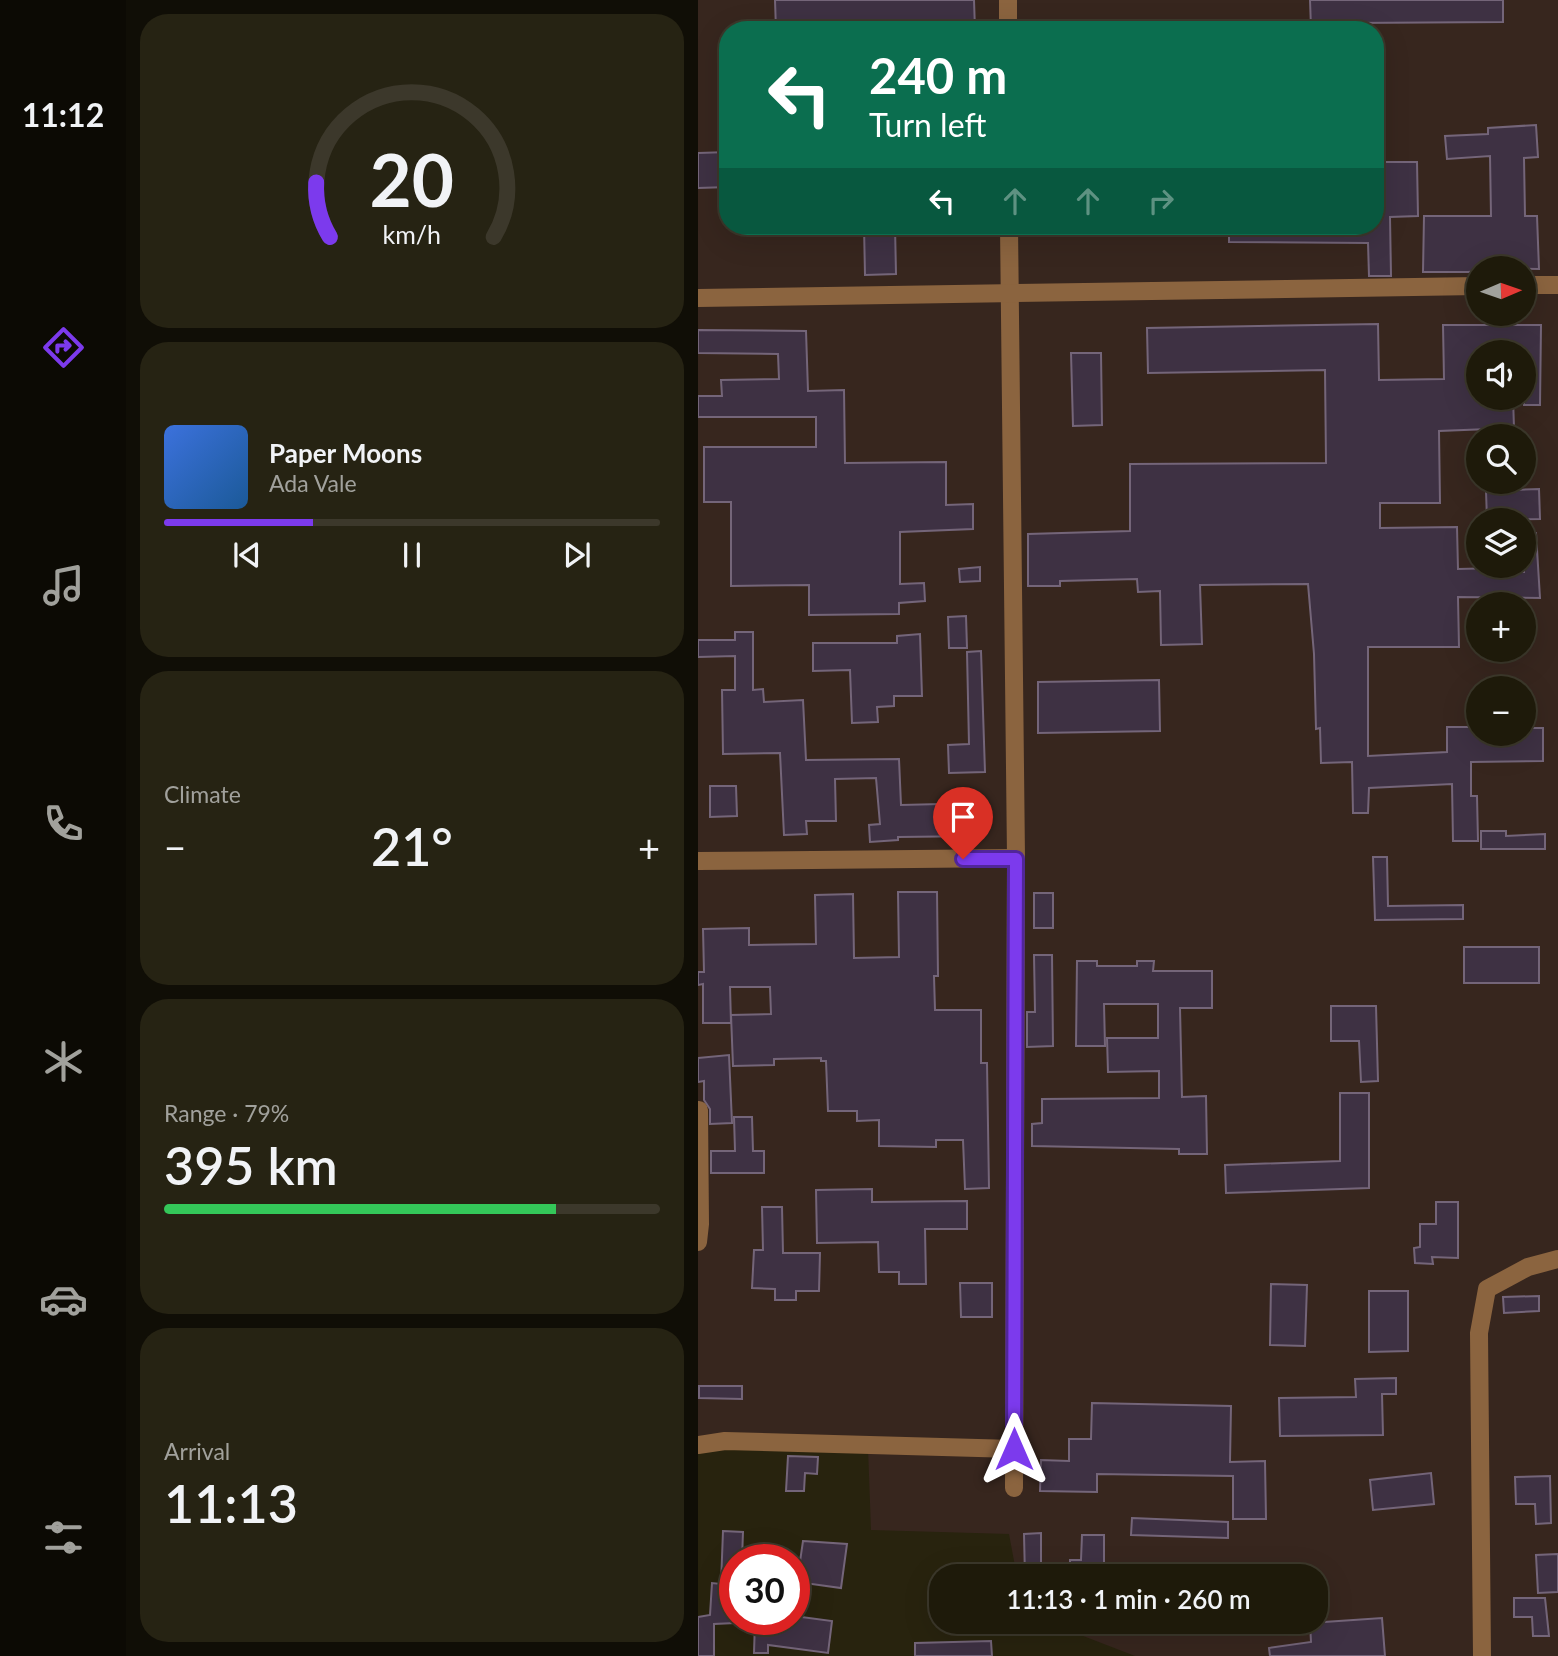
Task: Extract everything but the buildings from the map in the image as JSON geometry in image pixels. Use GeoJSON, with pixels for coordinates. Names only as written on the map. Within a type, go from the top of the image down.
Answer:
{"type":"FeatureCollection","features":[{"type":"Feature","properties":{"kind":"street"},"geometry":{"type":"LineString","coordinates":[[1008,0],[1008,21]]}},
{"type":"Feature","properties":{"kind":"street"},"geometry":{"type":"LineString","coordinates":[[1009,235],[1016,859],[1014,1488]]}},
{"type":"Feature","properties":{"kind":"street"},"geometry":{"type":"LineString","coordinates":[[1536,285],[1558,285]]}},
{"type":"Feature","properties":{"kind":"street"},"geometry":{"type":"LineString","coordinates":[[698,298],[1466,286]]}},
{"type":"Feature","properties":{"kind":"street"},"geometry":{"type":"LineString","coordinates":[[698,862],[1016,859]]}},
{"type":"Feature","properties":{"kind":"street"},"geometry":{"type":"LineString","coordinates":[[698,1242],[699,1110]]}},
{"type":"Feature","properties":{"kind":"street"},"geometry":{"type":"LineString","coordinates":[[1482,1656],[1479,1333],[1487,1289],[1528,1267],[1558,1259]]}},
{"type":"Feature","properties":{"kind":"street"},"geometry":{"type":"LineString","coordinates":[[698,1445],[725,1441],[1014,1449]]}},
{"type":"Feature","properties":{"kind":"shaded area"},"geometry":{"type":"Polygon","coordinates":[[[698,0],[1558,0],[1558,1656],[1135,1656],[1078,1634],[1328,1634],[1328,1564],[1015,1564],[1009,1534],[871,1530],[868,1448],[698,1440],[698,0]]]}},
{"type":"Feature","properties":{"kind":"route"},"geometry":{"type":"LineString","coordinates":[[963,859],[1016,859],[1014,1449]]}}]}
